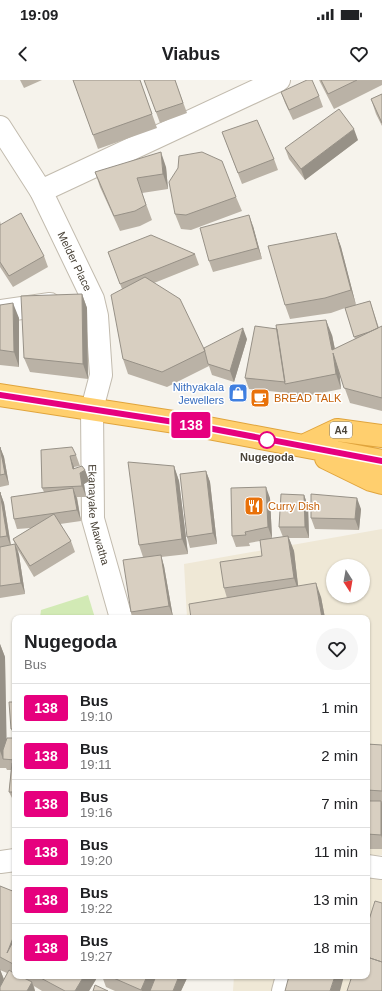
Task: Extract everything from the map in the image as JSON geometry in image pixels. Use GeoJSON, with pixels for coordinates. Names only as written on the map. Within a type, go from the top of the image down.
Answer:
{"type":"FeatureCollection","features":[{"type":"Feature","properties":{"kind":"highway","name":"A4"},"geometry":{"type":"LineString","coordinates":[[0,395],[92,409],[382,461]]}},
{"type":"Feature","properties":{"kind":"highway","name":"A4"},"geometry":{"type":"LineString","coordinates":[[303,446],[338,430],[382,436]]}},
{"type":"Feature","properties":{"kind":"highway","name":"A4"},"geometry":{"type":"LineString","coordinates":[[303,446],[371,480],[382,483]]}},
{"type":"Feature","properties":{"kind":"street"},"geometry":{"type":"LineString","coordinates":[[41,191],[279,80]]}},
{"type":"Feature","properties":{"kind":"street","name":"Melder Place"},"geometry":{"type":"LineString","coordinates":[[0,127],[41,191],[93,299],[97,316],[101,375],[92,409]]}},
{"type":"Feature","properties":{"kind":"street"},"geometry":{"type":"LineString","coordinates":[[0,311],[93,299]]}},
{"type":"Feature","properties":{"kind":"street","name":"Ekanayake Mawatha"},"geometry":{"type":"LineString","coordinates":[[92,409],[93,518],[121,615]]}},
{"type":"Feature","properties":{"kind":"street"},"geometry":{"type":"LineString","coordinates":[[0,862],[12,860]]}},
{"type":"Feature","properties":{"kind":"street"},"geometry":{"type":"LineString","coordinates":[[370,866],[382,868]]}},
{"type":"Feature","properties":{"kind":"street"},"geometry":{"type":"LineString","coordinates":[[284,991],[287,979]]}},
{"type":"Feature","properties":{"kind":"shaded area"},"geometry":{"type":"Polygon","coordinates":[[[382,529],[382,855],[370,855],[370,615],[187,615],[184,564],[382,529]]]}},
{"type":"Feature","properties":{"kind":"shaded area"},"geometry":{"type":"Polygon","coordinates":[[[370,874],[382,875],[382,991],[233,991],[234,979],[370,979],[370,874]]]}},
{"type":"Feature","properties":{"kind":"green space"},"geometry":{"type":"Polygon","coordinates":[[[88,595],[94,615],[40,615],[41,610],[88,595]]]}},
{"type":"Feature","properties":{"kind":"building"},"geometry":{"type":"Polygon","coordinates":[[[73,80],[140,80],[152,114],[93,135],[73,80]]]}},
{"type":"Feature","properties":{"kind":"building"},"geometry":{"type":"Polygon","coordinates":[[[144,80],[175,80],[183,103],[156,112],[144,80]]]}},
{"type":"Feature","properties":{"kind":"building"},"geometry":{"type":"Polygon","coordinates":[[[307,80],[312,80],[319,96],[289,110],[281,92],[307,80]]]}},
{"type":"Feature","properties":{"kind":"building"},"geometry":{"type":"Polygon","coordinates":[[[321,80],[357,80],[328,94],[321,80]]]}},
{"type":"Feature","properties":{"kind":"building"},"geometry":{"type":"Polygon","coordinates":[[[382,94],[382,123],[371,99],[382,94]]]}},
{"type":"Feature","properties":{"kind":"building"},"geometry":{"type":"Polygon","coordinates":[[[339,109],[354,129],[301,169],[285,148],[339,109]]]}},
{"type":"Feature","properties":{"kind":"building"},"geometry":{"type":"Polygon","coordinates":[[[257,120],[274,159],[238,173],[222,132],[257,120]]]}},
{"type":"Feature","properties":{"kind":"building"},"geometry":{"type":"Polygon","coordinates":[[[161,152],[163,174],[137,178],[146,205],[135,211],[114,216],[95,172],[161,152]]]}},
{"type":"Feature","properties":{"kind":"building"},"geometry":{"type":"Polygon","coordinates":[[[202,152],[222,161],[236,197],[186,215],[175,214],[169,182],[178,168],[179,156],[202,152]]]}},
{"type":"Feature","properties":{"kind":"building"},"geometry":{"type":"Polygon","coordinates":[[[21,213],[44,256],[9,276],[0,262],[0,225],[21,213]]]}},
{"type":"Feature","properties":{"kind":"building"},"geometry":{"type":"Polygon","coordinates":[[[249,215],[258,248],[209,261],[200,228],[249,215]]]}},
{"type":"Feature","properties":{"kind":"building"},"geometry":{"type":"Polygon","coordinates":[[[336,233],[351,290],[325,298],[285,305],[268,246],[336,233]]]}},
{"type":"Feature","properties":{"kind":"building"},"geometry":{"type":"Polygon","coordinates":[[[151,235],[195,254],[120,284],[108,252],[151,235]]]}},
{"type":"Feature","properties":{"kind":"building"},"geometry":{"type":"Polygon","coordinates":[[[145,277],[180,299],[205,351],[162,372],[123,359],[111,295],[145,277]]]}},
{"type":"Feature","properties":{"kind":"building"},"geometry":{"type":"Polygon","coordinates":[[[82,294],[83,364],[24,358],[21,296],[82,294]]]}},
{"type":"Feature","properties":{"kind":"building"},"geometry":{"type":"Polygon","coordinates":[[[370,301],[378,328],[354,337],[345,308],[370,301]]]}},
{"type":"Feature","properties":{"kind":"building"},"geometry":{"type":"Polygon","coordinates":[[[13,303],[14,352],[0,350],[0,305],[13,303]]]}},
{"type":"Feature","properties":{"kind":"building"},"geometry":{"type":"Polygon","coordinates":[[[326,320],[332,350],[382,326],[382,398],[344,388],[333,353],[336,374],[285,384],[276,325],[326,320]]]}},
{"type":"Feature","properties":{"kind":"building"},"geometry":{"type":"Polygon","coordinates":[[[255,326],[277,329],[285,382],[245,378],[255,326]]]}},
{"type":"Feature","properties":{"kind":"building"},"geometry":{"type":"Polygon","coordinates":[[[243,328],[230,371],[208,364],[204,348],[243,328]]]}},
{"type":"Feature","properties":{"kind":"building"},"geometry":{"type":"Polygon","coordinates":[[[0,447],[5,474],[0,475],[0,447]]]}},
{"type":"Feature","properties":{"kind":"building"},"geometry":{"type":"Polygon","coordinates":[[[72,447],[76,455],[70,456],[73,469],[82,466],[85,470],[80,473],[82,486],[42,488],[41,450],[72,447]]]}},
{"type":"Feature","properties":{"kind":"building"},"geometry":{"type":"Polygon","coordinates":[[[128,462],[174,466],[182,539],[139,545],[128,462]]]}},
{"type":"Feature","properties":{"kind":"building"},"geometry":{"type":"Polygon","coordinates":[[[206,471],[213,533],[187,537],[180,474],[206,471]]]}},
{"type":"Feature","properties":{"kind":"building"},"geometry":{"type":"Polygon","coordinates":[[[266,487],[268,527],[245,532],[246,535],[232,536],[231,488],[266,487]]]}},
{"type":"Feature","properties":{"kind":"building"},"geometry":{"type":"Polygon","coordinates":[[[73,488],[77,510],[14,519],[11,497],[73,488]]]}},
{"type":"Feature","properties":{"kind":"building"},"geometry":{"type":"Polygon","coordinates":[[[0,492],[7,536],[0,537],[0,492]]]}},
{"type":"Feature","properties":{"kind":"building"},"geometry":{"type":"Polygon","coordinates":[[[281,494],[304,495],[305,527],[279,527],[281,494]]]}},
{"type":"Feature","properties":{"kind":"building"},"geometry":{"type":"Polygon","coordinates":[[[311,494],[357,498],[355,519],[311,518],[311,494]]]}},
{"type":"Feature","properties":{"kind":"building"},"geometry":{"type":"Polygon","coordinates":[[[54,514],[71,541],[30,566],[13,539],[54,514]]]}},
{"type":"Feature","properties":{"kind":"building"},"geometry":{"type":"Polygon","coordinates":[[[288,536],[294,578],[224,588],[220,562],[262,556],[260,540],[288,536]]]}},
{"type":"Feature","properties":{"kind":"building"},"geometry":{"type":"Polygon","coordinates":[[[15,544],[21,583],[0,586],[0,547],[15,544]]]}},
{"type":"Feature","properties":{"kind":"building"},"geometry":{"type":"Polygon","coordinates":[[[161,555],[169,606],[131,612],[123,560],[161,555]]]}},
{"type":"Feature","properties":{"kind":"building"},"geometry":{"type":"Polygon","coordinates":[[[316,583],[321,615],[191,615],[189,604],[316,583]]]}},
{"type":"Feature","properties":{"kind":"building"},"geometry":{"type":"Polygon","coordinates":[[[9,702],[12,702],[11,729],[9,702]]]}},
{"type":"Feature","properties":{"kind":"building"},"geometry":{"type":"Polygon","coordinates":[[[7,738],[12,738],[12,760],[3,759],[3,750],[7,738]]]}},
{"type":"Feature","properties":{"kind":"building"},"geometry":{"type":"Polygon","coordinates":[[[370,744],[382,745],[382,791],[370,790],[370,744]]]}},
{"type":"Feature","properties":{"kind":"building"},"geometry":{"type":"Polygon","coordinates":[[[12,763],[12,792],[9,792],[12,763]]]}},
{"type":"Feature","properties":{"kind":"building"},"geometry":{"type":"Polygon","coordinates":[[[370,801],[381,801],[381,835],[370,834],[370,801]]]}},
{"type":"Feature","properties":{"kind":"building"},"geometry":{"type":"Polygon","coordinates":[[[0,886],[12,891],[12,940],[7,953],[12,944],[12,963],[0,957],[0,886]]]}},
{"type":"Feature","properties":{"kind":"building"},"geometry":{"type":"Polygon","coordinates":[[[375,901],[382,903],[382,962],[370,958],[370,917],[375,901]]]}},
{"type":"Feature","properties":{"kind":"building"},"geometry":{"type":"Polygon","coordinates":[[[370,958],[382,962],[382,991],[347,991],[351,979],[370,979],[370,958]]]}},
{"type":"Feature","properties":{"kind":"building"},"geometry":{"type":"Polygon","coordinates":[[[9,970],[12,972],[12,979],[26,979],[32,982],[27,991],[0,991],[0,987],[9,970]]]}},
{"type":"Feature","properties":{"kind":"building"},"geometry":{"type":"Polygon","coordinates":[[[43,979],[82,979],[75,991],[65,991],[43,979]]]}},
{"type":"Feature","properties":{"kind":"building"},"geometry":{"type":"Polygon","coordinates":[[[116,979],[146,979],[141,990],[116,979]]]}},
{"type":"Feature","properties":{"kind":"building"},"geometry":{"type":"Polygon","coordinates":[[[155,979],[178,979],[173,991],[150,991],[155,979]]]}},
{"type":"Feature","properties":{"kind":"building"},"geometry":{"type":"Polygon","coordinates":[[[288,979],[334,979],[330,991],[285,991],[288,979]]]}},
{"type":"Feature","properties":{"kind":"building"},"geometry":{"type":"Polygon","coordinates":[[[95,985],[108,991],[93,991],[95,985]]]}},
{"type":"Feature","properties":{"kind":"bus line","name":"138"},"geometry":{"type":"LineString","coordinates":[[0,395],[187,424],[382,461]]}},
{"type":"Feature","properties":{"kind":"place","name":"Nithyakala Jewellers"},"geometry":{"type":"Point","coordinates":[238,393]}},
{"type":"Feature","properties":{"kind":"place","name":"BREAD TALK"},"geometry":{"type":"Point","coordinates":[260,398]}},
{"type":"Feature","properties":{"kind":"place","name":"Nugegoda"},"geometry":{"type":"Point","coordinates":[267,440]}},
{"type":"Feature","properties":{"kind":"place","name":"Curry Dish"},"geometry":{"type":"Point","coordinates":[254,506]}}]}
